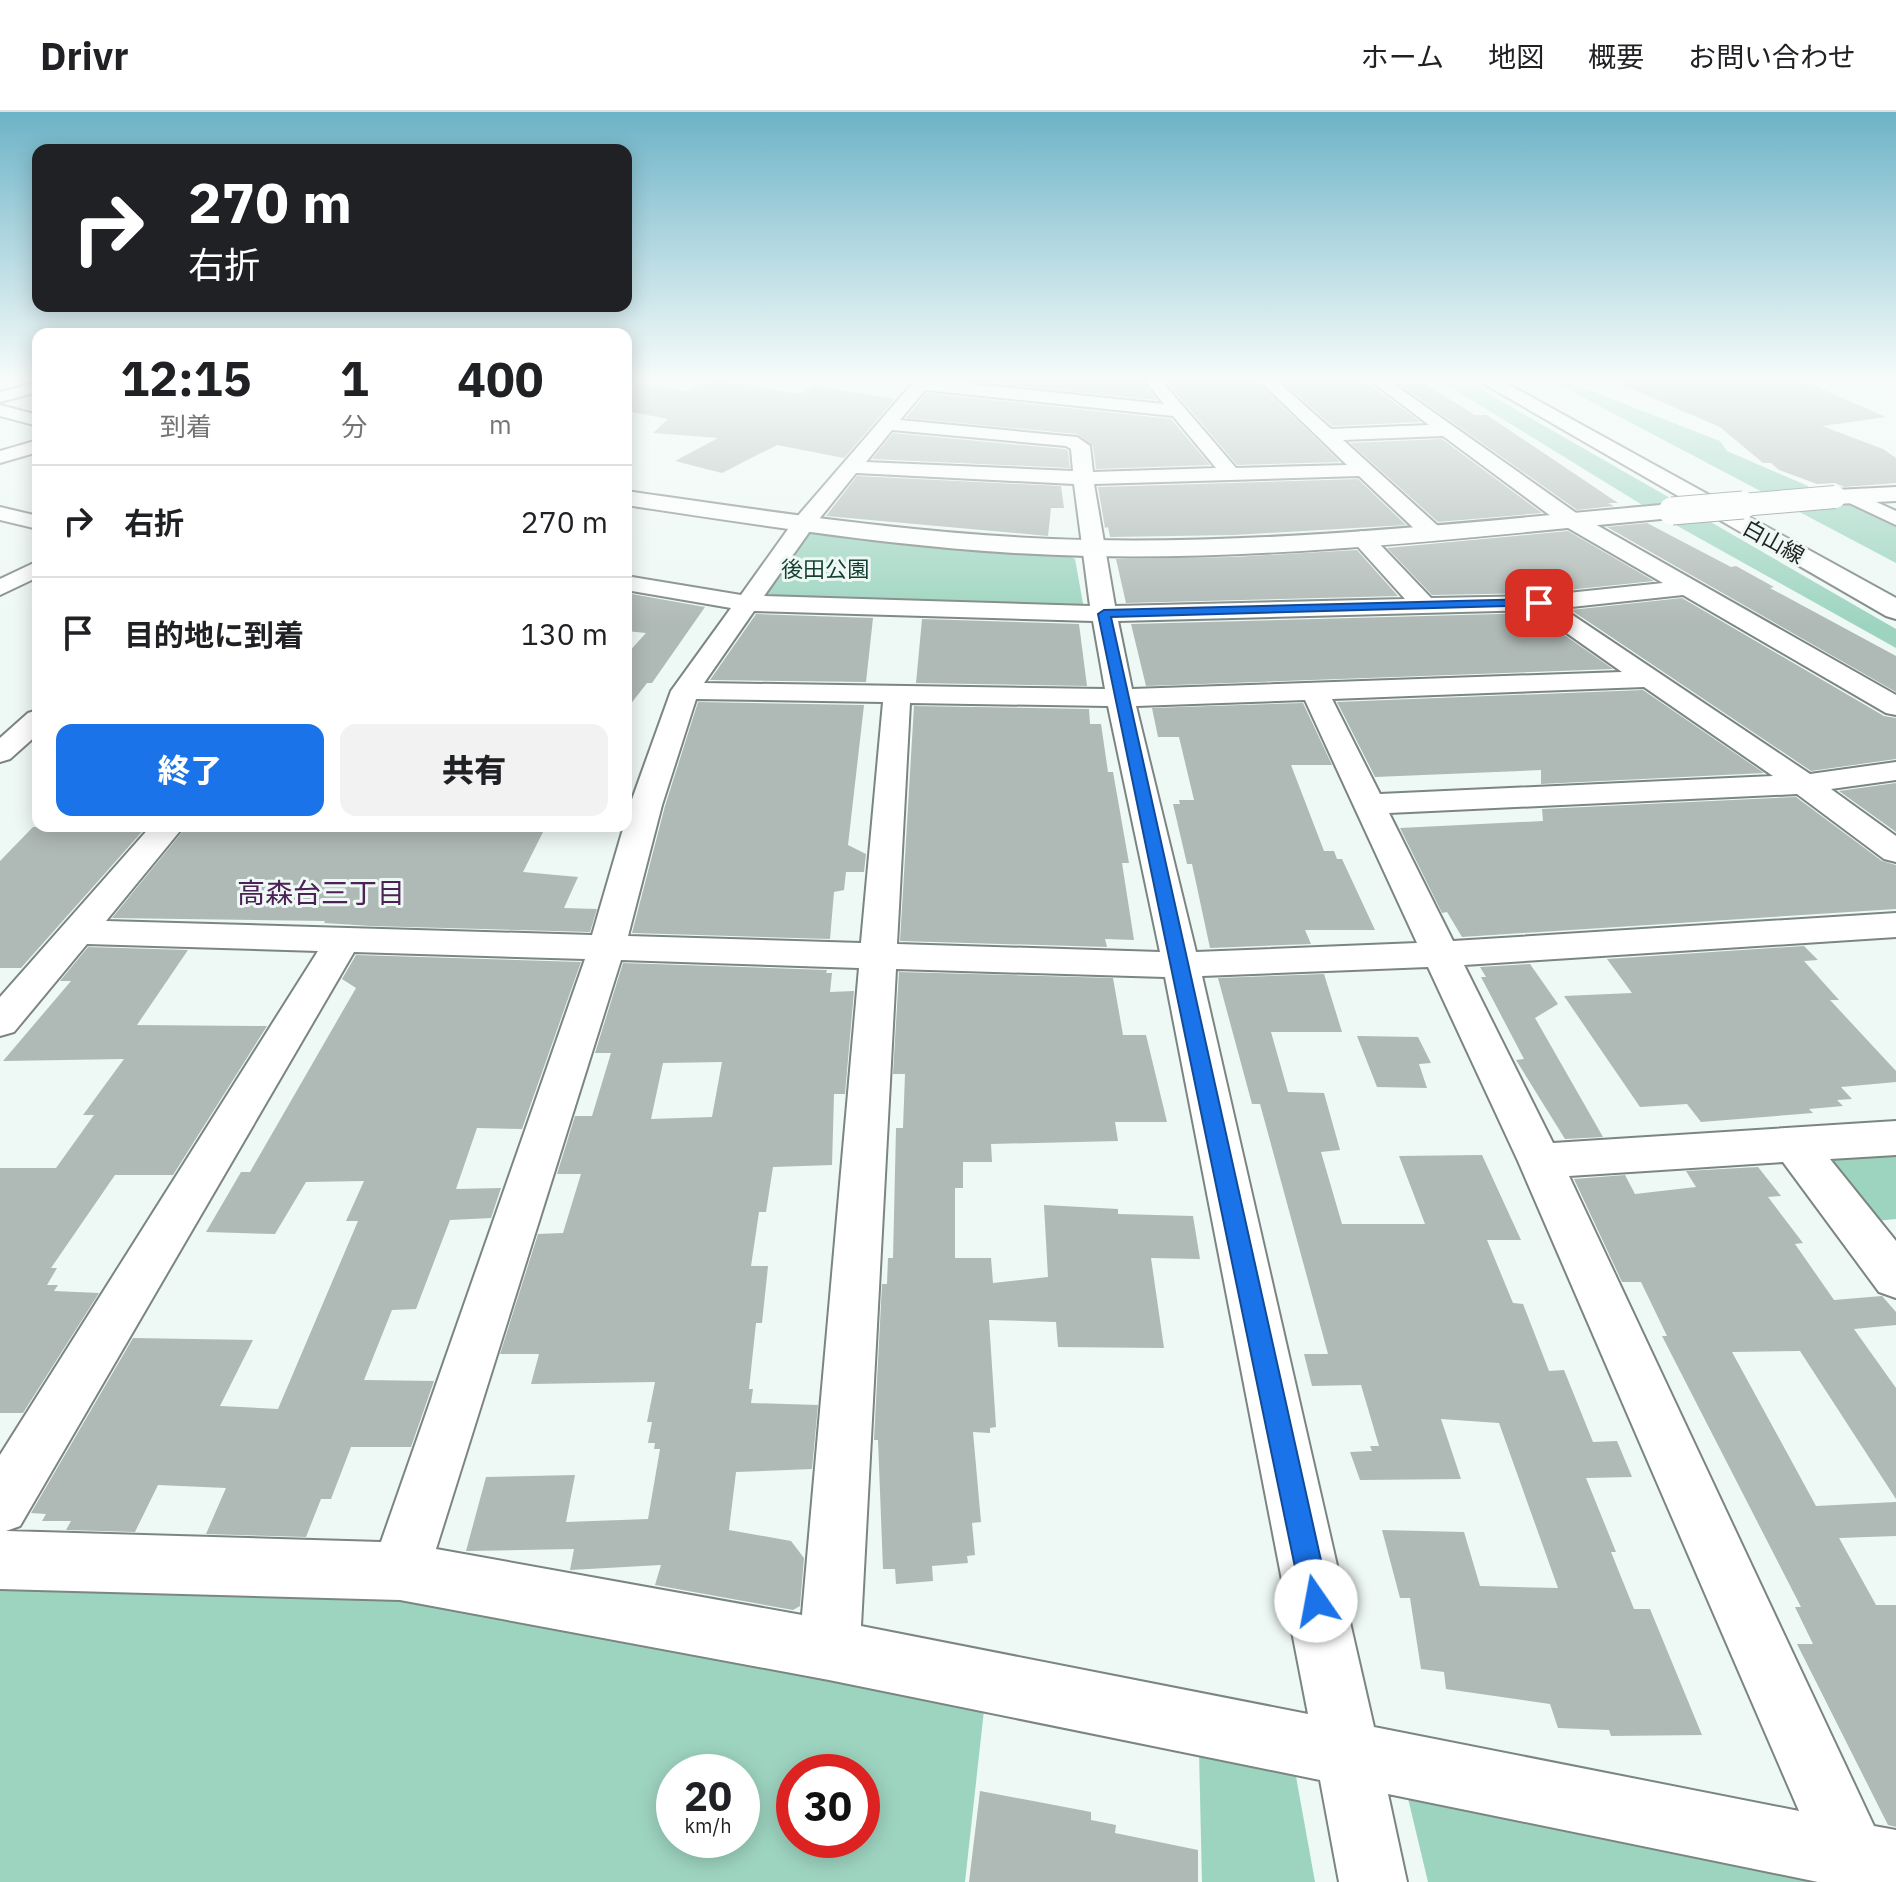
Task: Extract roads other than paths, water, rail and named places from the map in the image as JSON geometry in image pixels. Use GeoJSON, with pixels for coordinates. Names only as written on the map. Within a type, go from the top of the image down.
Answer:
{"type":"FeatureCollection","features":[{"type":"Feature","properties":{"kind":"street"},"geometry":{"type":"LineString","coordinates":[[632,824],[636,804],[685,691],[804,523],[855,461]]}},
{"type":"Feature","properties":{"kind":"street"},"geometry":{"type":"LineString","coordinates":[[1081,461],[1090,548],[1373,1882]]}},
{"type":"Feature","properties":{"kind":"street"},"geometry":{"type":"LineString","coordinates":[[1220,461],[1231,474]]}},
{"type":"Feature","properties":{"kind":"street"},"geometry":{"type":"LineString","coordinates":[[1353,461],[1430,531]]}},
{"type":"Feature","properties":{"kind":"street"},"geometry":{"type":"LineString","coordinates":[[1490,461],[1571,520],[1896,707]]}},
{"type":"Feature","properties":{"kind":"street","name":"白山線"},"geometry":{"type":"LineString","coordinates":[[1631,461],[1896,610]]}},
{"type":"Feature","properties":{"kind":"street","name":"白山線"},"geometry":{"type":"LineString","coordinates":[[1673,461],[1812,536]]}},
{"type":"Feature","properties":{"kind":"street"},"geometry":{"type":"LineString","coordinates":[[849,467],[1083,478],[1363,470]]}},
{"type":"Feature","properties":{"kind":"street"},"geometry":{"type":"LineString","coordinates":[[632,499],[943,541],[1090,548],[1242,546],[1896,494]]}},
{"type":"Feature","properties":{"kind":"street"},"geometry":{"type":"LineString","coordinates":[[1842,497],[1896,519]]}},
{"type":"Feature","properties":{"kind":"street"},"geometry":{"type":"LineString","coordinates":[[0,513],[32,522]]}},
{"type":"Feature","properties":{"kind":"street"},"geometry":{"type":"LineString","coordinates":[[0,530],[32,522]]}},
{"type":"Feature","properties":{"kind":"street"},"geometry":{"type":"LineString","coordinates":[[1361,538],[1424,605]]}},
{"type":"Feature","properties":{"kind":"street"},"geometry":{"type":"LineString","coordinates":[[0,588],[32,571]]}},
{"type":"Feature","properties":{"kind":"street"},"geometry":{"type":"LineString","coordinates":[[632,584],[746,603],[1104,614],[1539,603],[1688,587]]}},
{"type":"Feature","properties":{"kind":"street"},"geometry":{"type":"LineString","coordinates":[[1539,603],[1804,784],[1896,852]]}},
{"type":"Feature","properties":{"kind":"street"},"geometry":{"type":"LineString","coordinates":[[685,691],[1121,698],[1650,679]]}},
{"type":"Feature","properties":{"kind":"street"},"geometry":{"type":"LineString","coordinates":[[1315,692],[1874,1859]]}},
{"type":"Feature","properties":{"kind":"street"},"geometry":{"type":"LineString","coordinates":[[829,1650],[897,695]]}},
{"type":"Feature","properties":{"kind":"street"},"geometry":{"type":"LineString","coordinates":[[0,753],[32,724]]}},
{"type":"Feature","properties":{"kind":"street"},"geometry":{"type":"LineString","coordinates":[[1370,804],[1804,784],[1896,771]]}},
{"type":"Feature","properties":{"kind":"street"},"geometry":{"type":"LineString","coordinates":[[0,1022],[163,832]]}},
{"type":"Feature","properties":{"kind":"street"},"geometry":{"type":"LineString","coordinates":[[400,1571],[607,947],[630,832]]}},
{"type":"Feature","properties":{"kind":"street"},"geometry":{"type":"LineString","coordinates":[[78,932],[1180,965],[1440,954],[1896,925]]}},
{"type":"Feature","properties":{"kind":"street"},"geometry":{"type":"LineString","coordinates":[[0,1506],[344,939]]}},
{"type":"Feature","properties":{"kind":"street"},"geometry":{"type":"LineString","coordinates":[[1540,1161],[1896,1138]]}},
{"type":"Feature","properties":{"kind":"street"},"geometry":{"type":"LineString","coordinates":[[1795,1146],[1896,1277]]}},
{"type":"Feature","properties":{"kind":"street"},"geometry":{"type":"LineString","coordinates":[[0,1560],[400,1571],[829,1650],[1874,1859]]}},
{"type":"Feature","properties":{"kind":"district","name":"高森台三丁目"},"geometry":{"type":"Point","coordinates":[321,892]}},
{"type":"Feature","properties":{"kind":"park label","name":"後田公園"},"geometry":{"type":"Point","coordinates":[825,568]}}]}
